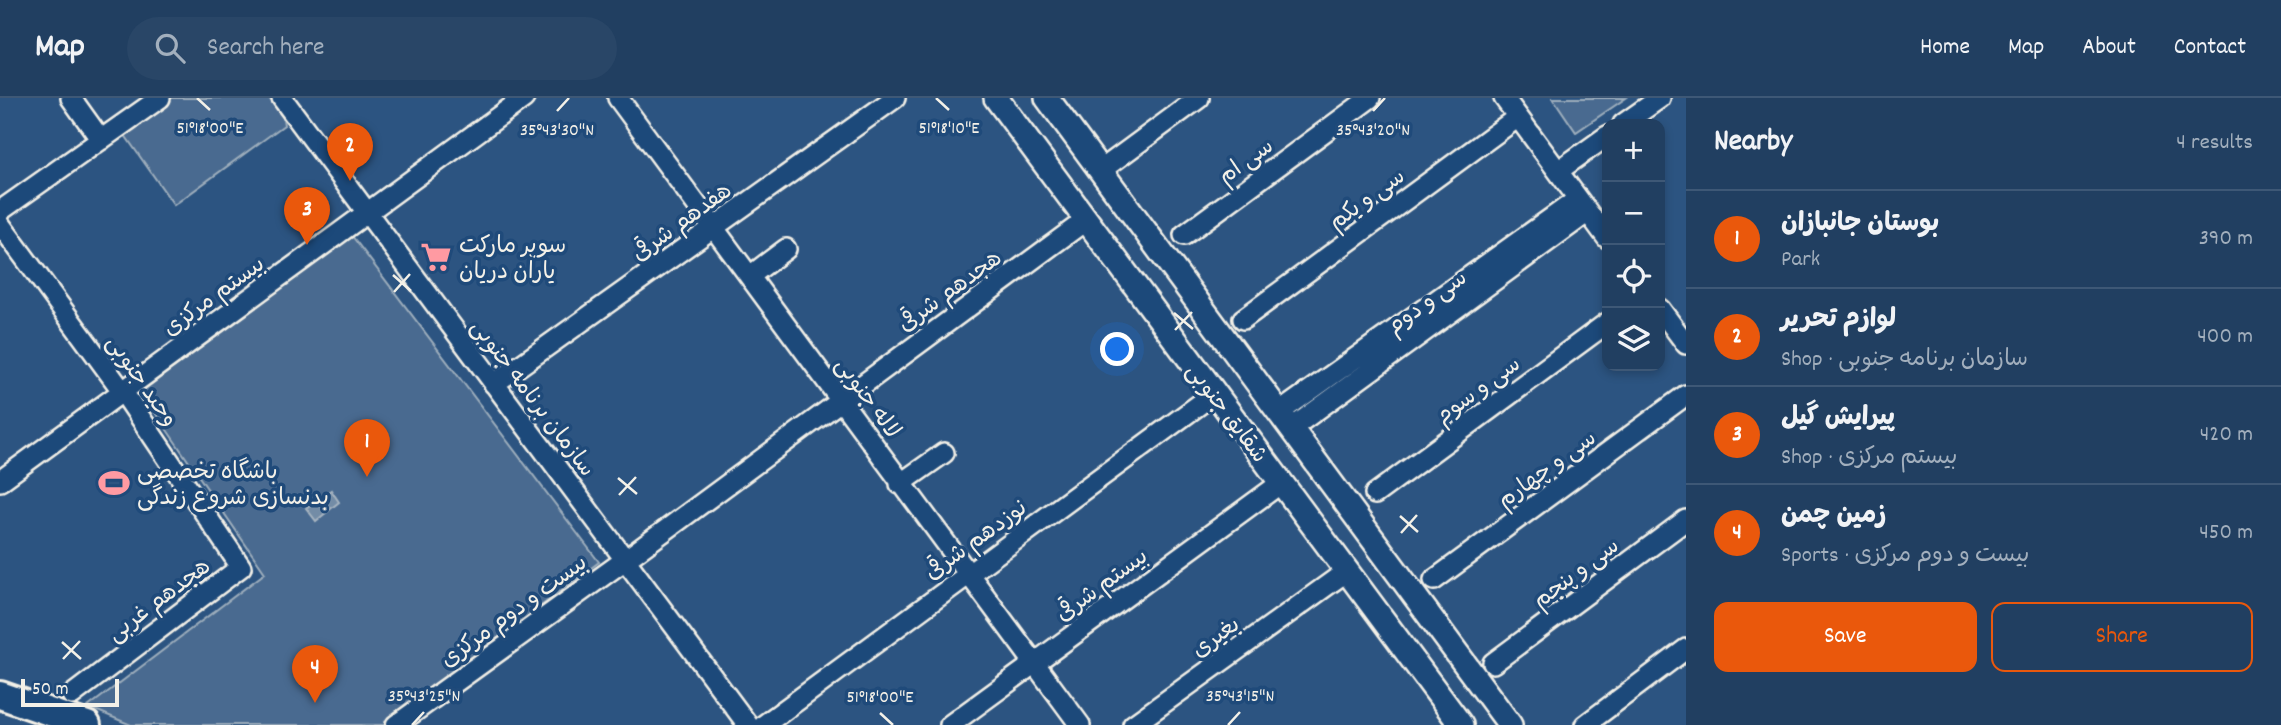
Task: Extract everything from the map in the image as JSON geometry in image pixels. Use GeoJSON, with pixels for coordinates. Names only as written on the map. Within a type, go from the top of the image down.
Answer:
{"type":"FeatureCollection","features":[{"type":"Feature","properties":{"kind":"highway"},"geometry":{"type":"LineString","coordinates":[[0,695],[87,725]]}},
{"type":"Feature","properties":{"kind":"main road","name":"شقایق جنوبی"},"geometry":{"type":"LineString","coordinates":[[996,98],[1461,725]]}},
{"type":"Feature","properties":{"kind":"main road","name":"شقایق جنوبی"},"geometry":{"type":"LineString","coordinates":[[1047,98],[1100,171],[1292,416],[1510,725]]}},
{"type":"Feature","properties":{"kind":"street"},"geometry":{"type":"LineString","coordinates":[[71,98],[101,140]]}},
{"type":"Feature","properties":{"kind":"street"},"geometry":{"type":"LineString","coordinates":[[0,211],[160,98]]}},
{"type":"Feature","properties":{"kind":"street","name":"سازمان برنامه جنوبی"},"geometry":{"type":"LineString","coordinates":[[282,98],[748,725]]}},
{"type":"Feature","properties":{"kind":"street","name":"بیستم مرکزی"},"geometry":{"type":"LineString","coordinates":[[0,481],[524,98]]}},
{"type":"Feature","properties":{"kind":"street","name":"لاله جنوبی"},"geometry":{"type":"LineString","coordinates":[[618,98],[1080,725]]}},
{"type":"Feature","properties":{"kind":"street","name":"هفدهم شرقی"},"geometry":{"type":"LineString","coordinates":[[495,384],[895,98]]}},
{"type":"Feature","properties":{"kind":"street"},"geometry":{"type":"LineString","coordinates":[[1100,171],[1199,98]]}},
{"type":"Feature","properties":{"kind":"street","name":"سی ام"},"geometry":{"type":"LineString","coordinates":[[1184,236],[1370,98]]}},
{"type":"Feature","properties":{"kind":"street"},"geometry":{"type":"LineString","coordinates":[[1504,98],[1602,231]]}},
{"type":"Feature","properties":{"kind":"street"},"geometry":{"type":"LineString","coordinates":[[1630,119],[1660,98]]}},
{"type":"Feature","properties":{"kind":"street","name":"سی و یکم"},"geometry":{"type":"LineString","coordinates":[[1243,319],[1518,117]]}},
{"type":"Feature","properties":{"kind":"street"},"geometry":{"type":"LineString","coordinates":[[1558,171],[1602,140]]}},
{"type":"Feature","properties":{"kind":"street","name":"سی و دوم"},"geometry":{"type":"LineString","coordinates":[[1292,416],[1583,206]]}},
{"type":"Feature","properties":{"kind":"street","name":"هجدهم شرقی"},"geometry":{"type":"LineString","coordinates":[[625,560],[1086,220]]}},
{"type":"Feature","properties":{"kind":"street","name":"وحید جنوبی"},"geometry":{"type":"LineString","coordinates":[[0,225],[123,392],[241,566]]}},
{"type":"Feature","properties":{"kind":"street"},"geometry":{"type":"LineString","coordinates":[[750,276],[786,249]]}},
{"type":"Feature","properties":{"kind":"street"},"geometry":{"type":"LineString","coordinates":[[1665,316],[1686,344]]}},
{"type":"Feature","properties":{"kind":"street","name":"سی و سوم"},"geometry":{"type":"LineString","coordinates":[[1375,494],[1602,327]]}},
{"type":"Feature","properties":{"kind":"street","name":"نوزدهم شرقی"},"geometry":{"type":"LineString","coordinates":[[764,725],[1215,393]]}},
{"type":"Feature","properties":{"kind":"street","name":"سی و چهارم"},"geometry":{"type":"LineString","coordinates":[[1434,580],[1686,395]]}},
{"type":"Feature","properties":{"kind":"street"},"geometry":{"type":"LineString","coordinates":[[900,484],[944,453]]}},
{"type":"Feature","properties":{"kind":"street","name":"بیستم شرقی"},"geometry":{"type":"LineString","coordinates":[[950,725],[1281,483]]}},
{"type":"Feature","properties":{"kind":"street","name":"سی و پنجم"},"geometry":{"type":"LineString","coordinates":[[1493,663],[1686,520]]}},
{"type":"Feature","properties":{"kind":"street","name":"بیست و دوم مرکزی"},"geometry":{"type":"LineString","coordinates":[[396,725],[625,560]]}},
{"type":"Feature","properties":{"kind":"street","name":"هجدهم غربی"},"geometry":{"type":"LineString","coordinates":[[72,695],[241,566]]}},
{"type":"Feature","properties":{"kind":"street","name":"بغیری"},"geometry":{"type":"LineString","coordinates":[[1133,725],[1346,571]]}},
{"type":"Feature","properties":{"kind":"street"},"geometry":{"type":"LineString","coordinates":[[1586,725],[1686,649]]}},
{"type":"Feature","properties":{"kind":"shaded area"},"geometry":{"type":"Polygon","coordinates":[[[168,98],[269,98],[283,118],[284,125],[174,205],[122,131],[168,98]]]}},
{"type":"Feature","properties":{"kind":"shaded area"},"geometry":{"type":"Polygon","coordinates":[[[1553,98],[1626,98],[1576,132],[1553,98]]]}},
{"type":"Feature","properties":{"kind":"shaded area"},"geometry":{"type":"Polygon","coordinates":[[[352,236],[599,562],[384,725],[131,725],[88,707],[265,573],[141,392],[352,236]]]}},
{"type":"Feature","properties":{"kind":"shaded area"},"geometry":{"type":"Polygon","coordinates":[[[331,490],[339,502],[316,521],[306,508],[331,490]]]}},
{"type":"Feature","properties":{"kind":"place","name":"لوازم تحریر"},"geometry":{"type":"Point","coordinates":[350,181]}},
{"type":"Feature","properties":{"kind":"place","name":"پیرایش گیل"},"geometry":{"type":"Point","coordinates":[307,245]}},
{"type":"Feature","properties":{"kind":"place","name":"سوپر مارکت یاران دریان"},"geometry":{"type":"Point","coordinates":[436,257]}},
{"type":"Feature","properties":{"kind":"place","name":"بوستان جانبازان"},"geometry":{"type":"Point","coordinates":[367,477]}},
{"type":"Feature","properties":{"kind":"place","name":"باشگاه تخصصی بدنسازی شروع زندگی"},"geometry":{"type":"Point","coordinates":[114,483]}},
{"type":"Feature","properties":{"kind":"place","name":"زمین چمن"},"geometry":{"type":"Point","coordinates":[315,703]}}]}
